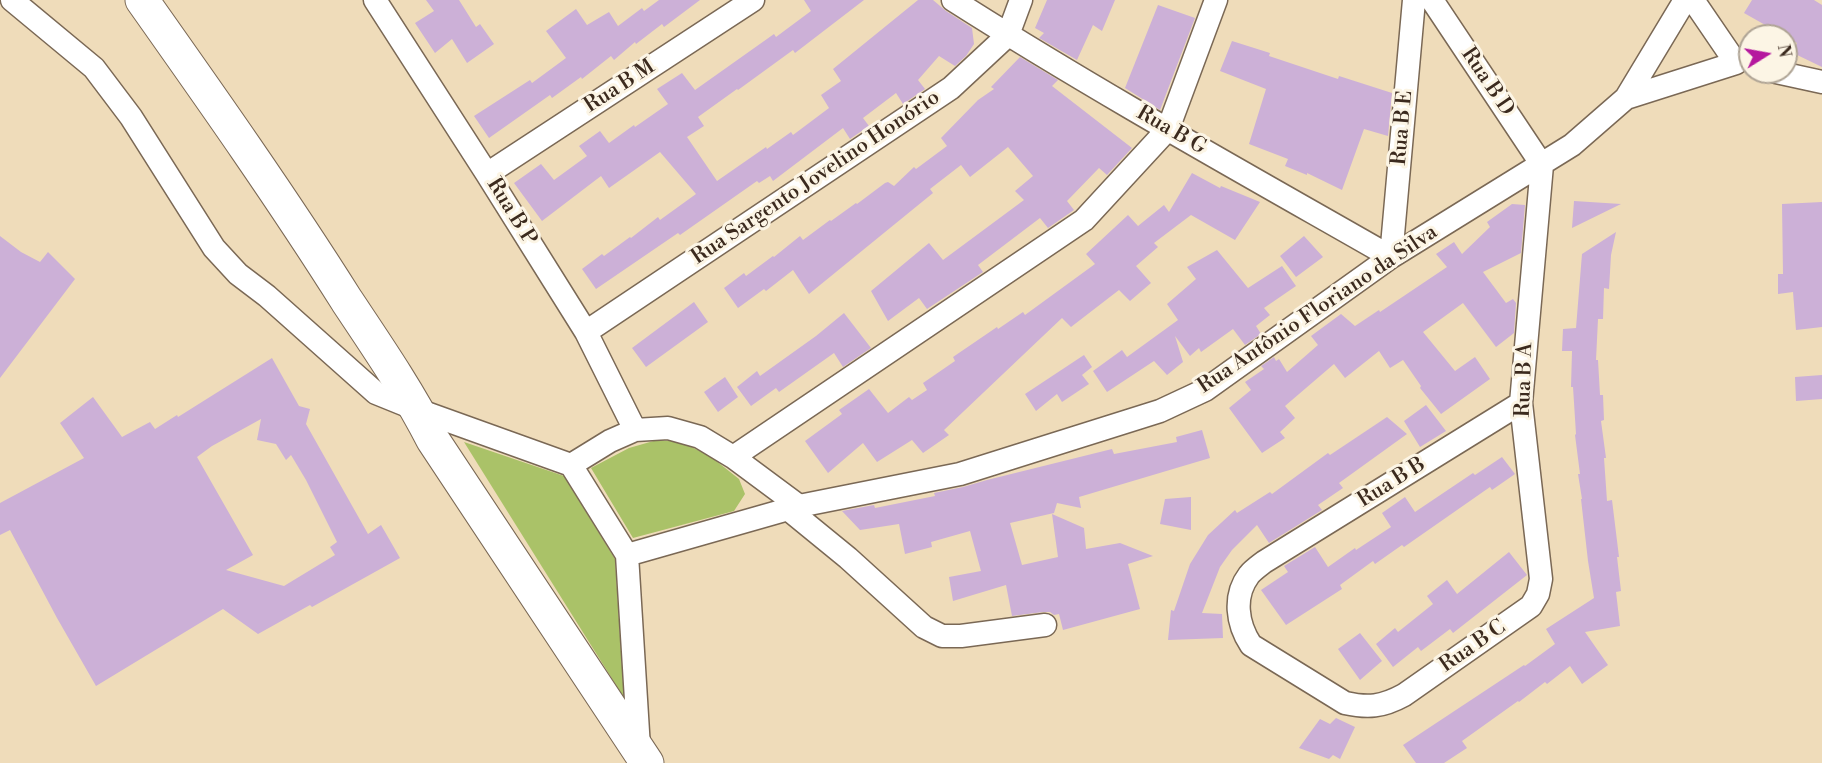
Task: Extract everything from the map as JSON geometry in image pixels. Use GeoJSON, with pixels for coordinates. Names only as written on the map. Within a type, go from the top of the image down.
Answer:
{"type":"FeatureCollection","features":[{"type":"Feature","properties":{"kind":"highway"},"geometry":{"type":"LineString","coordinates":[[142,0],[234,130],[329,272],[418,410],[433,440],[643,757]]}},
{"type":"Feature","properties":{"kind":"street"},"geometry":{"type":"LineString","coordinates":[[12,0],[94,68],[131,117],[214,248],[238,274],[376,393],[571,465],[627,555],[643,757]]}},
{"type":"Feature","properties":{"kind":"street","name":"Rua B P"},"geometry":{"type":"LineString","coordinates":[[375,0],[586,332],[635,430]]}},
{"type":"Feature","properties":{"kind":"street","name":"Rua B M"},"geometry":{"type":"LineString","coordinates":[[487,174],[753,0]]}},
{"type":"Feature","properties":{"kind":"street","name":"Rua B G"},"geometry":{"type":"LineString","coordinates":[[953,0],[1168,129],[1391,257]]}},
{"type":"Feature","properties":{"kind":"street","name":"Rua Sargento Jovelino Honório"},"geometry":{"type":"LineString","coordinates":[[586,332],[951,88],[1008,35],[1021,0]]}},
{"type":"Feature","properties":{"kind":"street"},"geometry":{"type":"LineString","coordinates":[[733,457],[1084,220],[1168,129],[1216,0]]}},
{"type":"Feature","properties":{"kind":"street","name":"Rua B E"},"geometry":{"type":"LineString","coordinates":[[1391,257],[1414,0]]}},
{"type":"Feature","properties":{"kind":"street","name":"Rua B D"},"geometry":{"type":"LineString","coordinates":[[1432,0],[1542,165]]}},
{"type":"Feature","properties":{"kind":"street","name":"Rua Antônio Floriano da Silva"},"geometry":{"type":"LineString","coordinates":[[627,555],[793,508],[960,474],[1160,411],[1205,390],[1391,257],[1572,145],[1626,98],[1685,0]]}},
{"type":"Feature","properties":{"kind":"street"},"geometry":{"type":"LineString","coordinates":[[1694,0],[1738,57]]}},
{"type":"Feature","properties":{"kind":"street"},"geometry":{"type":"LineString","coordinates":[[1626,98],[1738,65]]}},
{"type":"Feature","properties":{"kind":"street"},"geometry":{"type":"LineString","coordinates":[[1798,77],[1822,82]]}},
{"type":"Feature","properties":{"kind":"street","name":"Rua B A"},"geometry":{"type":"LineString","coordinates":[[1538,594],[1541,579],[1521,403],[1542,165]]}},
{"type":"Feature","properties":{"kind":"street","name":"Rua B B"},"geometry":{"type":"LineString","coordinates":[[1404,695],[1388,704],[1359,706],[1345,703],[1251,645],[1243,633],[1240,620],[1241,588],[1250,574],[1264,562],[1521,403]]}},
{"type":"Feature","properties":{"kind":"street"},"geometry":{"type":"LineString","coordinates":[[571,465],[610,441],[635,430],[668,428],[700,436],[733,457],[793,508],[924,627],[942,636],[961,636],[1045,626]]}},
{"type":"Feature","properties":{"kind":"street","name":"Rua B C"},"geometry":{"type":"LineString","coordinates":[[1404,695],[1531,606],[1538,594]]}},
{"type":"Feature","properties":{"kind":"green space"},"geometry":{"type":"Polygon","coordinates":[[[657,440],[681,442],[710,456],[739,479],[745,494],[734,511],[633,538],[591,468],[629,448],[657,440]]]}},
{"type":"Feature","properties":{"kind":"green space"},"geometry":{"type":"Polygon","coordinates":[[[464,442],[564,476],[615,559],[624,698],[464,442]]]}},
{"type":"Feature","properties":{"kind":"building"},"geometry":{"type":"Polygon","coordinates":[[[426,0],[459,0],[476,27],[480,24],[494,44],[467,63],[452,39],[435,53],[415,23],[434,11],[426,0]]]}},
{"type":"Feature","properties":{"kind":"building"},"geometry":{"type":"Polygon","coordinates":[[[659,0],[700,0],[664,27],[662,24],[636,44],[635,42],[614,60],[611,56],[582,79],[581,77],[552,98],[550,95],[489,138],[474,116],[530,80],[532,83],[566,58],[546,31],[576,9],[587,25],[609,12],[618,26],[642,8],[644,11],[659,0]]]}},
{"type":"Feature","properties":{"kind":"building"},"geometry":{"type":"Polygon","coordinates":[[[804,0],[864,0],[795,53],[793,50],[698,117],[704,126],[687,137],[717,181],[766,147],[767,149],[791,132],[793,135],[829,108],[821,95],[841,81],[833,69],[918,0],[933,0],[972,28],[974,44],[955,66],[939,56],[918,80],[925,89],[903,104],[896,93],[863,118],[869,126],[850,139],[843,128],[773,181],[770,176],[759,183],[757,181],[680,235],[678,233],[596,289],[582,269],[602,254],[604,256],[631,238],[658,217],[660,220],[696,194],[660,152],[609,188],[601,176],[542,221],[514,183],[541,164],[554,180],[587,156],[579,146],[600,131],[609,143],[668,104],[657,89],[682,73],[695,90],[774,34],[776,37],[811,11],[804,0]]]}},
{"type":"Feature","properties":{"kind":"building"},"geometry":{"type":"Polygon","coordinates":[[[1047,0],[1115,0],[1102,31],[1093,25],[1077,60],[1039,38],[1044,33],[1035,28],[1047,0]]]}},
{"type":"Feature","properties":{"kind":"building"},"geometry":{"type":"Polygon","coordinates":[[[1752,0],[1814,0],[1822,5],[1822,67],[1798,55],[1798,24],[1763,24],[1744,13],[1752,0]]]}},
{"type":"Feature","properties":{"kind":"building"},"geometry":{"type":"Polygon","coordinates":[[[1158,5],[1195,18],[1160,110],[1125,88],[1158,5]]]}},
{"type":"Feature","properties":{"kind":"building"},"geometry":{"type":"Polygon","coordinates":[[[1232,41],[1338,79],[1339,76],[1392,93],[1388,136],[1364,129],[1342,190],[1307,173],[1307,175],[1285,166],[1288,159],[1249,144],[1266,89],[1220,71],[1232,41]]]}},
{"type":"Feature","properties":{"kind":"building"},"geometry":{"type":"Polygon","coordinates":[[[1020,57],[1058,80],[1052,86],[1132,148],[1107,175],[1099,168],[1067,201],[1074,210],[1048,228],[1040,218],[978,265],[983,272],[927,309],[919,298],[888,321],[871,291],[929,243],[943,260],[1024,200],[1015,191],[1033,176],[1008,147],[970,177],[961,165],[930,189],[933,193],[809,294],[793,270],[766,291],[764,289],[738,308],[724,288],[744,273],[746,276],[774,257],[800,236],[803,240],[885,183],[888,182],[894,186],[914,167],[916,169],[947,146],[941,138],[978,100],[994,89],[991,87],[1020,57]]]}},
{"type":"Feature","properties":{"kind":"building"},"geometry":{"type":"Polygon","coordinates":[[[1192,173],[1220,188],[1221,186],[1260,202],[1235,240],[1191,215],[1154,243],[1158,247],[1136,266],[1151,283],[1130,301],[1119,290],[1071,327],[1062,318],[944,430],[949,435],[923,453],[912,440],[877,462],[863,443],[828,473],[805,441],[842,414],[839,410],[869,389],[888,413],[909,397],[912,400],[927,390],[923,383],[955,361],[953,357],[997,327],[998,329],[1023,312],[1025,315],[1095,264],[1086,254],[1128,215],[1138,226],[1164,205],[1169,212],[1192,173]]]}},
{"type":"Feature","properties":{"kind":"building"},"geometry":{"type":"Polygon","coordinates":[[[1574,201],[1621,204],[1572,228],[1574,201]]]}},
{"type":"Feature","properties":{"kind":"building"},"geometry":{"type":"Polygon","coordinates":[[[1822,202],[1822,327],[1796,330],[1793,292],[1778,294],[1778,274],[1783,274],[1782,204],[1822,202]]]}},
{"type":"Feature","properties":{"kind":"building"},"geometry":{"type":"Polygon","coordinates":[[[1512,204],[1525,205],[1521,253],[1483,272],[1506,303],[1513,299],[1516,303],[1514,333],[1496,347],[1463,303],[1423,332],[1455,371],[1475,357],[1490,379],[1441,414],[1420,388],[1421,386],[1403,360],[1390,368],[1379,351],[1345,378],[1334,364],[1285,406],[1295,418],[1280,432],[1285,438],[1262,453],[1229,408],[1251,390],[1245,382],[1264,369],[1261,366],[1274,357],[1276,361],[1279,359],[1287,372],[1318,345],[1311,336],[1341,314],[1355,326],[1379,310],[1380,312],[1447,267],[1436,254],[1454,242],[1462,254],[1490,227],[1487,222],[1512,204]]]}},
{"type":"Feature","properties":{"kind":"building"},"geometry":{"type":"Polygon","coordinates":[[[1616,232],[1611,255],[1609,289],[1604,288],[1603,319],[1598,319],[1596,360],[1598,360],[1600,395],[1603,395],[1604,420],[1601,421],[1606,458],[1604,458],[1607,501],[1612,500],[1619,557],[1617,557],[1621,591],[1616,592],[1620,626],[1585,632],[1608,665],[1582,684],[1570,666],[1462,741],[1467,748],[1444,763],[1416,763],[1403,745],[1555,644],[1546,629],[1594,598],[1578,474],[1580,474],[1575,435],[1573,387],[1571,387],[1572,351],[1562,351],[1563,329],[1576,328],[1582,254],[1616,232]]]}},
{"type":"Feature","properties":{"kind":"building"},"geometry":{"type":"Polygon","coordinates":[[[0,236],[21,252],[40,262],[48,252],[75,279],[0,378],[0,236]]]}},
{"type":"Feature","properties":{"kind":"building"},"geometry":{"type":"Polygon","coordinates":[[[1304,236],[1323,257],[1296,277],[1280,256],[1304,236]]]}},
{"type":"Feature","properties":{"kind":"building"},"geometry":{"type":"Polygon","coordinates":[[[1217,250],[1248,288],[1282,266],[1296,286],[1264,308],[1270,315],[1256,326],[1261,334],[1245,345],[1233,329],[1201,352],[1199,348],[1190,356],[1175,336],[1183,362],[1167,375],[1154,361],[1107,392],[1093,371],[1122,350],[1127,357],[1178,320],[1167,304],[1196,279],[1187,267],[1217,250]]]}},
{"type":"Feature","properties":{"kind":"building"},"geometry":{"type":"Polygon","coordinates":[[[694,302],[708,322],[646,367],[632,348],[694,302]]]}},
{"type":"Feature","properties":{"kind":"building"},"geometry":{"type":"Polygon","coordinates":[[[844,313],[871,348],[843,367],[834,353],[779,392],[776,388],[751,406],[737,387],[757,371],[760,376],[844,313]]]}},
{"type":"Feature","properties":{"kind":"building"},"geometry":{"type":"Polygon","coordinates":[[[1084,355],[1092,367],[1082,375],[1089,384],[1062,402],[1057,394],[1036,411],[1025,394],[1084,355]]]}},
{"type":"Feature","properties":{"kind":"building"},"geometry":{"type":"Polygon","coordinates":[[[272,358],[299,406],[310,409],[306,424],[368,534],[381,525],[400,558],[258,634],[223,609],[96,686],[10,530],[0,535],[0,503],[84,458],[60,423],[93,397],[122,437],[150,422],[155,429],[177,415],[178,417],[272,358]],[[261,419],[212,446],[197,457],[253,555],[226,570],[284,586],[335,555],[330,547],[337,542],[291,455],[286,460],[276,444],[257,440],[261,419]]]}},
{"type":"Feature","properties":{"kind":"building"},"geometry":{"type":"Polygon","coordinates":[[[1822,375],[1822,399],[1796,401],[1795,377],[1822,375]]]}},
{"type":"Feature","properties":{"kind":"building"},"geometry":{"type":"Polygon","coordinates":[[[725,377],[738,397],[718,412],[704,392],[725,377]]]}},
{"type":"Feature","properties":{"kind":"building"},"geometry":{"type":"Polygon","coordinates":[[[1426,405],[1446,431],[1420,447],[1404,421],[1426,405]]]}},
{"type":"Feature","properties":{"kind":"building"},"geometry":{"type":"Polygon","coordinates":[[[1387,417],[1407,434],[1339,483],[1343,488],[1318,505],[1322,510],[1269,543],[1257,525],[1232,550],[1220,567],[1202,613],[1222,614],[1223,638],[1168,640],[1171,610],[1174,611],[1190,564],[1208,535],[1235,510],[1237,513],[1270,492],[1272,494],[1328,453],[1330,455],[1387,417]]]}},
{"type":"Feature","properties":{"kind":"building"},"geometry":{"type":"Polygon","coordinates":[[[1202,430],[1210,458],[1079,497],[1081,508],[1057,503],[1054,513],[1010,523],[1022,565],[1058,557],[1052,514],[1084,528],[1086,549],[1120,543],[1153,556],[1128,564],[1140,609],[1063,630],[1059,614],[1043,612],[1012,616],[1006,585],[953,601],[949,577],[981,571],[970,531],[931,542],[932,547],[905,554],[899,524],[860,530],[842,511],[874,505],[875,508],[935,496],[934,493],[1112,449],[1114,454],[1177,442],[1176,437],[1202,430]]]}},
{"type":"Feature","properties":{"kind":"building"},"geometry":{"type":"Polygon","coordinates":[[[1502,457],[1515,474],[1492,490],[1490,487],[1404,547],[1402,545],[1375,564],[1373,561],[1340,585],[1342,589],[1286,625],[1261,590],[1288,572],[1284,566],[1315,547],[1328,567],[1391,527],[1382,513],[1405,497],[1415,512],[1473,473],[1475,475],[1502,457]]]}},
{"type":"Feature","properties":{"kind":"building"},"geometry":{"type":"Polygon","coordinates":[[[1191,497],[1191,530],[1160,524],[1165,499],[1191,497]]]}},
{"type":"Feature","properties":{"kind":"building"},"geometry":{"type":"Polygon","coordinates":[[[1509,552],[1527,575],[1453,633],[1450,629],[1421,651],[1418,647],[1393,667],[1376,644],[1395,628],[1398,632],[1433,604],[1427,596],[1447,580],[1457,594],[1509,552]]]}},
{"type":"Feature","properties":{"kind":"building"},"geometry":{"type":"Polygon","coordinates":[[[1360,633],[1382,661],[1360,680],[1338,649],[1360,633]]]}},
{"type":"Feature","properties":{"kind":"building"},"geometry":{"type":"Polygon","coordinates":[[[1336,718],[1355,727],[1340,759],[1333,755],[1329,759],[1299,748],[1320,719],[1330,724],[1336,718]]]}}]}
